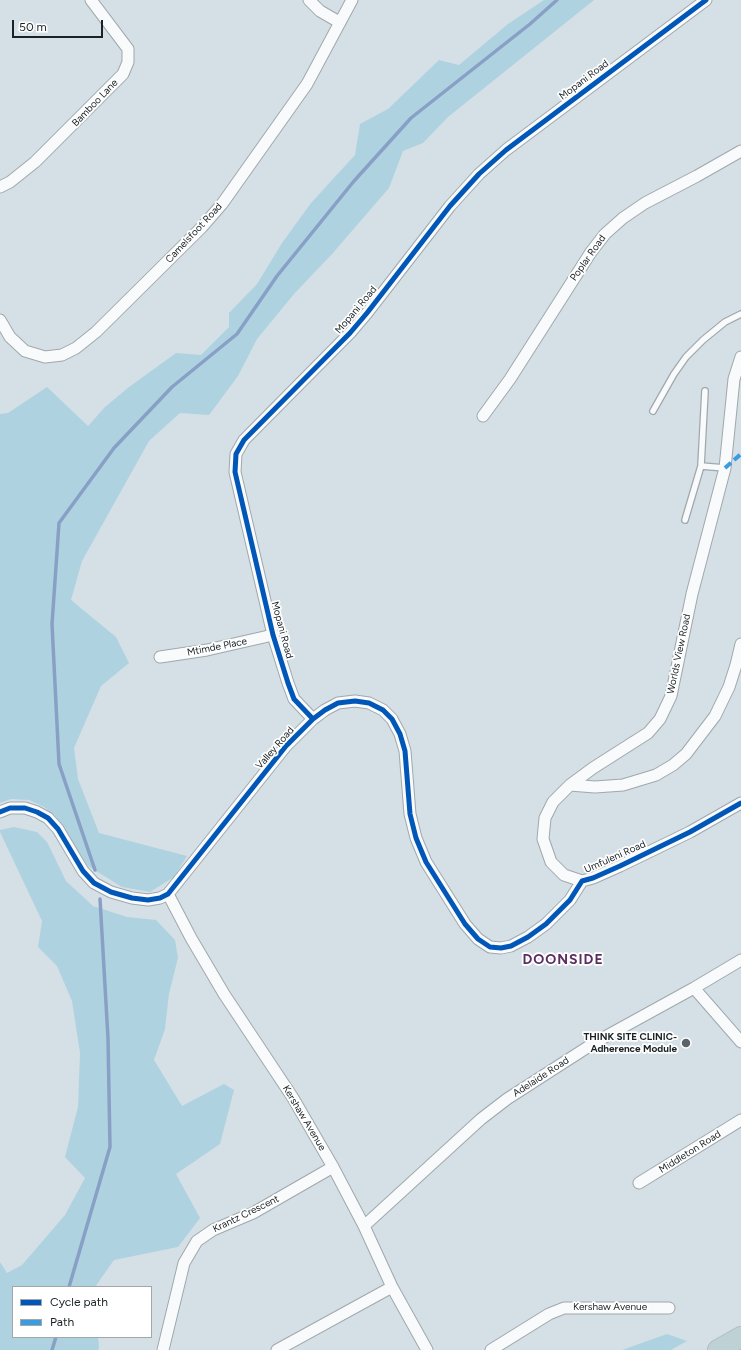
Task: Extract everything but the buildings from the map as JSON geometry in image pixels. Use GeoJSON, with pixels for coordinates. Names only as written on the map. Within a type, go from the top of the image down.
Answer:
{"type":"FeatureCollection","features":[{"type":"Feature","properties":{"kind":"highway"},"geometry":{"type":"LineString","coordinates":[[718,1350],[741,1337]]}},
{"type":"Feature","properties":{"kind":"street","name":"Bamboo Lane"},"geometry":{"type":"LineString","coordinates":[[0,187],[10,182],[35,162],[123,74],[128,62],[128,49],[92,0]]}},
{"type":"Feature","properties":{"kind":"street"},"geometry":{"type":"LineString","coordinates":[[309,0],[320,11],[339,22]]}},
{"type":"Feature","properties":{"kind":"street","name":"Camelsfoot Road"},"geometry":{"type":"LineString","coordinates":[[0,320],[10,337],[25,351],[44,357],[62,355],[76,348],[96,332],[202,227],[222,204],[307,84],[352,0]]}},
{"type":"Feature","properties":{"kind":"street","name":"Mopani Road"},"geometry":{"type":"LineString","coordinates":[[313,719],[294,698],[273,635],[235,472],[236,454],[244,440],[354,328],[450,206],[479,174],[506,150],[706,0]]}},
{"type":"Feature","properties":{"kind":"street","name":"Poplar Road"},"geometry":{"type":"LineString","coordinates":[[483,416],[510,379],[591,252],[606,234],[623,218],[645,203],[741,151]]}},
{"type":"Feature","properties":{"kind":"street","name":"Worlds View Road"},"geometry":{"type":"LineString","coordinates":[[582,881],[564,875],[551,862],[543,839],[545,818],[553,802],[570,785],[593,768],[648,733],[660,719],[671,696],[692,594],[725,468],[734,379],[741,356]]}},
{"type":"Feature","properties":{"kind":"street","name":"Mtimde Place"},"geometry":{"type":"LineString","coordinates":[[160,657],[207,650],[273,635]]}},
{"type":"Feature","properties":{"kind":"street"},"geometry":{"type":"LineString","coordinates":[[570,785],[595,787],[623,785],[656,775],[673,765],[686,754],[715,716],[729,686],[736,666],[741,644]]}},
{"type":"Feature","properties":{"kind":"street","name":"Valley Road"},"geometry":{"type":"LineString","coordinates":[[168,894],[286,746],[313,719],[338,703],[369,703],[383,710],[392,719],[400,734],[405,751],[410,814],[416,838],[426,862],[465,924],[478,940],[490,947],[501,948],[511,946]]}},
{"type":"Feature","properties":{"kind":"street","name":"Umfuleni Road"},"geometry":{"type":"LineString","coordinates":[[511,946],[546,924],[570,900],[582,881],[593,878],[620,866],[683,835],[741,803]]}},
{"type":"Feature","properties":{"kind":"street"},"geometry":{"type":"LineString","coordinates":[[0,812],[10,808],[25,808],[48,818],[58,829],[83,871],[94,883],[111,892],[132,898],[148,900],[160,898],[168,894]]}},
{"type":"Feature","properties":{"kind":"street","name":"Kershaw Avenue"},"geometry":{"type":"LineString","coordinates":[[168,894],[191,938],[224,994],[293,1098],[333,1167],[364,1226],[392,1287],[427,1350]]}},
{"type":"Feature","properties":{"kind":"street","name":"Adelaide Road"},"geometry":{"type":"LineString","coordinates":[[364,1226],[481,1120],[507,1099],[594,1042],[694,988],[741,960]]}},
{"type":"Feature","properties":{"kind":"street"},"geometry":{"type":"LineString","coordinates":[[694,988],[741,1042]]}},
{"type":"Feature","properties":{"kind":"street","name":"Middleton Road"},"geometry":{"type":"LineString","coordinates":[[639,1183],[741,1120]]}},
{"type":"Feature","properties":{"kind":"street","name":"Krantz Crescent"},"geometry":{"type":"LineString","coordinates":[[163,1350],[184,1263],[197,1241],[213,1230],[253,1213],[333,1167]]}},
{"type":"Feature","properties":{"kind":"street"},"geometry":{"type":"LineString","coordinates":[[277,1350],[392,1287]]}},
{"type":"Feature","properties":{"kind":"street","name":"Kershaw Avenue"},"geometry":{"type":"LineString","coordinates":[[491,1350],[549,1314],[564,1308],[669,1308]]}},
{"type":"Feature","properties":{"kind":"lane"},"geometry":{"type":"LineString","coordinates":[[653,411],[674,374],[686,357],[703,340],[731,319],[741,314]]}},
{"type":"Feature","properties":{"kind":"lane"},"geometry":{"type":"LineString","coordinates":[[685,520],[702,466],[705,391]]}},
{"type":"Feature","properties":{"kind":"lane"},"geometry":{"type":"LineString","coordinates":[[702,466],[725,468]]}},
{"type":"Feature","properties":{"kind":"shaded area"},"geometry":{"type":"Polygon","coordinates":[[[544,0],[594,0],[448,117],[423,143],[403,151],[389,188],[332,254],[294,294],[257,339],[238,376],[209,415],[180,413],[149,441],[82,561],[71,600],[116,637],[129,663],[101,686],[74,748],[78,779],[99,833],[187,856],[174,877],[150,892],[122,887],[88,866],[56,817],[44,807],[29,800],[11,799],[0,803],[0,414],[8,413],[47,387],[88,426],[105,407],[129,387],[176,353],[201,355],[229,327],[229,313],[257,284],[282,243],[311,203],[355,155],[360,124],[388,109],[439,60],[459,65],[508,24],[544,0]]]}},
{"type":"Feature","properties":{"kind":"shaded area"},"geometry":{"type":"Polygon","coordinates":[[[14,827],[37,832],[47,842],[66,881],[93,906],[127,917],[156,920],[175,940],[178,958],[169,994],[165,1029],[154,1060],[182,1106],[224,1084],[234,1090],[220,1144],[176,1174],[200,1218],[178,1247],[114,1260],[96,1286],[12,1286],[12,1338],[98,1338],[98,1350],[0,1350],[0,1262],[7,1273],[22,1265],[65,1215],[85,1178],[65,1157],[78,1107],[80,1053],[72,1001],[57,966],[38,947],[42,921],[0,830],[14,827]]]}},
{"type":"Feature","properties":{"kind":"shaded area"},"geometry":{"type":"Polygon","coordinates":[[[667,1334],[687,1341],[671,1350],[622,1350],[667,1334]]]}},
{"type":"Feature","properties":{"kind":"waterway"},"geometry":{"type":"LineString","coordinates":[[95,870],[59,764],[52,624],[59,523],[114,448],[172,387],[237,334],[277,276],[354,181],[411,118],[530,24],[557,0]]}},
{"type":"Feature","properties":{"kind":"waterway"},"geometry":{"type":"LineString","coordinates":[[69,1286],[110,1147],[108,1038],[100,899]]}},
{"type":"Feature","properties":{"kind":"waterway"},"geometry":{"type":"LineString","coordinates":[[52,1350],[56,1338]]}},
{"type":"Feature","properties":{"kind":"marked path"},"geometry":{"type":"LineString","coordinates":[[725,468],[741,454]]}},
{"type":"Feature","properties":{"kind":"cycle path"},"geometry":{"type":"LineString","coordinates":[[313,719],[294,699],[273,635],[235,472],[236,454],[244,440],[350,333],[450,206],[479,174],[506,150],[706,0]]}},
{"type":"Feature","properties":{"kind":"cycle path"},"geometry":{"type":"LineString","coordinates":[[0,812],[10,808],[25,808],[48,818],[58,829],[83,871],[94,883],[111,892],[132,898],[148,900],[160,898],[168,894],[286,746],[313,719],[338,703],[355,701],[369,703],[383,710],[392,719],[400,734],[405,751],[410,814],[416,838],[426,862],[465,924],[478,939],[490,947],[501,948],[511,946],[528,937],[546,924],[570,900],[582,881],[593,878],[620,866],[690,832],[741,803]]}},
{"type":"Feature","properties":{"kind":"place","name":"THINK SITE CLINIC- Adherence Module"},"geometry":{"type":"Point","coordinates":[686,1043]}},
{"type":"Feature","properties":{"kind":"district","name":"DOONSIDE"},"geometry":{"type":"Point","coordinates":[563,960]}}]}
